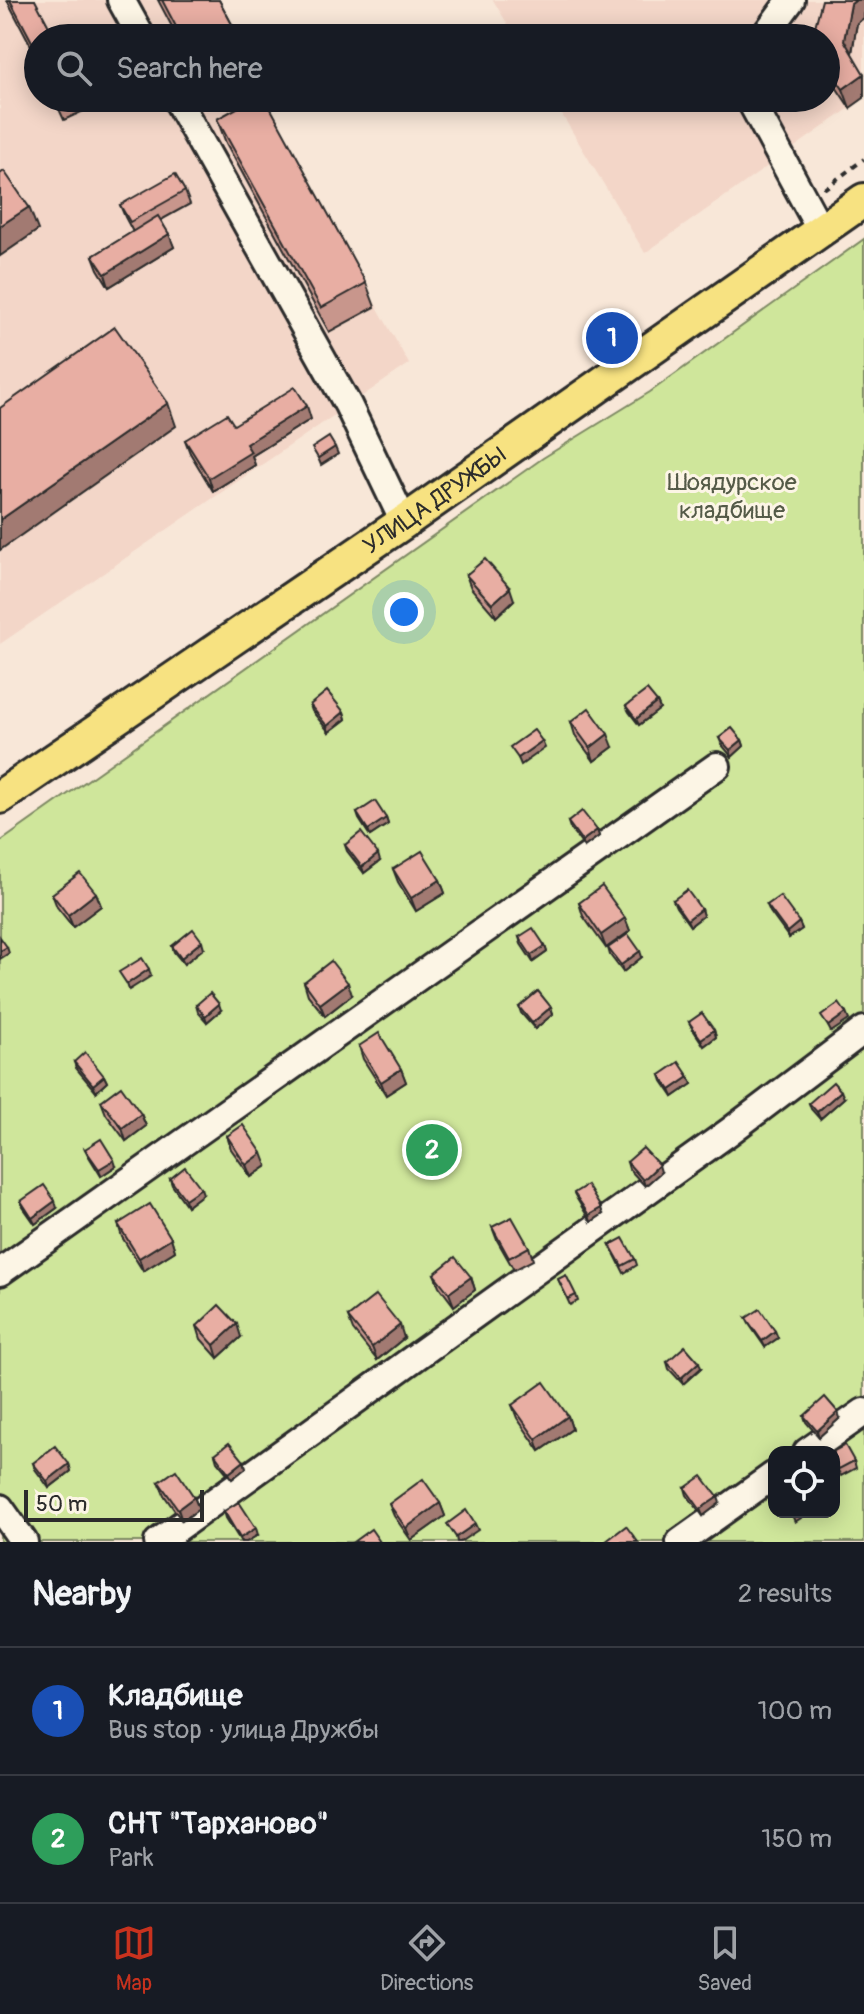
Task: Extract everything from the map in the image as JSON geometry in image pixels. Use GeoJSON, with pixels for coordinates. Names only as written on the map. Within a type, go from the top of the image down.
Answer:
{"type":"FeatureCollection","features":[{"type":"Feature","properties":{"kind":"main road","name":"УЛИЦА ДРУЖБЫ"},"geometry":{"type":"LineString","coordinates":[[0,797],[404,522],[813,216],[864,200]]}},
{"type":"Feature","properties":{"kind":"street"},"geometry":{"type":"LineString","coordinates":[[121,0],[134,24]]}},
{"type":"Feature","properties":{"kind":"street"},"geometry":{"type":"LineString","coordinates":[[773,24],[791,0]]}},
{"type":"Feature","properties":{"kind":"street"},"geometry":{"type":"LineString","coordinates":[[184,112],[348,405],[404,522]]}},
{"type":"Feature","properties":{"kind":"street"},"geometry":{"type":"LineString","coordinates":[[757,112],[813,216]]}},
{"type":"Feature","properties":{"kind":"street"},"geometry":{"type":"LineString","coordinates":[[0,1272],[717,766]]}},
{"type":"Feature","properties":{"kind":"street"},"geometry":{"type":"LineString","coordinates":[[158,1542],[729,1132],[864,1030]]}},
{"type":"Feature","properties":{"kind":"street"},"geometry":{"type":"LineString","coordinates":[[816,1446],[864,1412]]}},
{"type":"Feature","properties":{"kind":"street"},"geometry":{"type":"LineString","coordinates":[[680,1542],[768,1479]]}},
{"type":"Feature","properties":{"kind":"street"},"geometry":{"type":"LineString","coordinates":[[0,1508],[24,1542]]}},
{"type":"Feature","properties":{"kind":"path"},"geometry":{"type":"LineString","coordinates":[[813,216],[864,159]]}},
{"type":"Feature","properties":{"kind":"shaded area"},"geometry":{"type":"Polygon","coordinates":[[[0,0],[215,0],[228,24],[24,24],[24,112],[270,112],[409,364],[0,644],[0,0]]]}},
{"type":"Feature","properties":{"kind":"shaded area"},"geometry":{"type":"Polygon","coordinates":[[[493,0],[864,0],[864,98],[645,253],[560,112],[840,112],[840,24],[508,24],[493,0]]]}},
{"type":"Feature","properties":{"kind":"green space","name":"Шоядурское кладбище"},"geometry":{"type":"Polygon","coordinates":[[[864,239],[864,1542],[0,1542],[0,842],[543,458],[650,392],[864,239]]]}},
{"type":"Feature","properties":{"kind":"building"},"geometry":{"type":"Polygon","coordinates":[[[10,0],[35,0],[48,24],[24,24],[24,26],[10,0]]]}},
{"type":"Feature","properties":{"kind":"building"},"geometry":{"type":"Polygon","coordinates":[[[162,0],[219,0],[232,24],[175,24],[162,0]]]}},
{"type":"Feature","properties":{"kind":"building"},"geometry":{"type":"Polygon","coordinates":[[[822,0],[856,0],[851,4],[844,40],[864,74],[843,89],[840,85],[840,24],[816,24],[822,0]]]}},
{"type":"Feature","properties":{"kind":"building"},"geometry":{"type":"Polygon","coordinates":[[[230,112],[273,112],[366,283],[321,308],[217,119],[230,112]]]}},
{"type":"Feature","properties":{"kind":"building"},"geometry":{"type":"Polygon","coordinates":[[[4,171],[29,207],[0,226],[0,174],[4,171]]]}},
{"type":"Feature","properties":{"kind":"building"},"geometry":{"type":"Polygon","coordinates":[[[175,174],[185,191],[130,222],[120,205],[175,174]]]}},
{"type":"Feature","properties":{"kind":"building"},"geometry":{"type":"Polygon","coordinates":[[[158,216],[169,234],[105,274],[93,256],[158,216]]]}},
{"type":"Feature","properties":{"kind":"building"},"geometry":{"type":"Polygon","coordinates":[[[115,327],[168,403],[0,520],[0,408],[115,327]]]}},
{"type":"Feature","properties":{"kind":"building"},"geometry":{"type":"Polygon","coordinates":[[[295,387],[307,406],[246,444],[251,452],[209,478],[185,440],[227,414],[234,425],[295,387]]]}},
{"type":"Feature","properties":{"kind":"building"},"geometry":{"type":"Polygon","coordinates":[[[329,437],[335,447],[318,458],[312,448],[329,437]]]}},
{"type":"Feature","properties":{"kind":"building"},"geometry":{"type":"Polygon","coordinates":[[[485,559],[510,588],[492,604],[466,575],[485,559]]]}},
{"type":"Feature","properties":{"kind":"building"},"geometry":{"type":"Polygon","coordinates":[[[647,690],[657,702],[636,719],[626,706],[647,690]]]}},
{"type":"Feature","properties":{"kind":"building"},"geometry":{"type":"Polygon","coordinates":[[[327,691],[344,712],[327,726],[310,705],[327,691]]]}},
{"type":"Feature","properties":{"kind":"building"},"geometry":{"type":"Polygon","coordinates":[[[589,708],[608,734],[590,748],[571,722],[589,708]]]}},
{"type":"Feature","properties":{"kind":"building"},"geometry":{"type":"Polygon","coordinates":[[[732,728],[742,740],[730,750],[719,738],[732,728]]]}},
{"type":"Feature","properties":{"kind":"building"},"geometry":{"type":"Polygon","coordinates":[[[534,730],[542,741],[518,758],[510,747],[534,730]]]}},
{"type":"Feature","properties":{"kind":"building"},"geometry":{"type":"Polygon","coordinates":[[[375,801],[386,818],[368,830],[357,813],[375,801]]]}},
{"type":"Feature","properties":{"kind":"building"},"geometry":{"type":"Polygon","coordinates":[[[582,811],[597,830],[582,841],[568,822],[582,811]]]}},
{"type":"Feature","properties":{"kind":"building"},"geometry":{"type":"Polygon","coordinates":[[[361,832],[378,854],[362,867],[345,845],[361,832]]]}},
{"type":"Feature","properties":{"kind":"building"},"geometry":{"type":"Polygon","coordinates":[[[422,851],[440,880],[411,898],[393,869],[422,851]]]}},
{"type":"Feature","properties":{"kind":"building"},"geometry":{"type":"Polygon","coordinates":[[[80,873],[96,893],[68,915],[52,894],[80,873]]]}},
{"type":"Feature","properties":{"kind":"building"},"geometry":{"type":"Polygon","coordinates":[[[602,886],[625,918],[601,935],[579,903],[602,886]]]}},
{"type":"Feature","properties":{"kind":"building"},"geometry":{"type":"Polygon","coordinates":[[[687,890],[701,909],[687,920],[673,900],[687,890]]]}},
{"type":"Feature","properties":{"kind":"building"},"geometry":{"type":"Polygon","coordinates":[[[780,896],[799,922],[787,932],[767,905],[780,896]]]}},
{"type":"Feature","properties":{"kind":"building"},"geometry":{"type":"Polygon","coordinates":[[[533,928],[545,946],[531,955],[519,937],[533,928]]]}},
{"type":"Feature","properties":{"kind":"building"},"geometry":{"type":"Polygon","coordinates":[[[193,929],[202,941],[181,958],[172,946],[193,929]]]}},
{"type":"Feature","properties":{"kind":"building"},"geometry":{"type":"Polygon","coordinates":[[[628,934],[640,951],[621,965],[608,948],[628,934]]]}},
{"type":"Feature","properties":{"kind":"building"},"geometry":{"type":"Polygon","coordinates":[[[0,937],[7,947],[0,951],[0,937]]]}},
{"type":"Feature","properties":{"kind":"building"},"geometry":{"type":"Polygon","coordinates":[[[142,958],[149,969],[127,984],[119,972],[142,958]]]}},
{"type":"Feature","properties":{"kind":"building"},"geometry":{"type":"Polygon","coordinates":[[[331,961],[348,983],[320,1004],[304,982],[331,961]]]}},
{"type":"Feature","properties":{"kind":"building"},"geometry":{"type":"Polygon","coordinates":[[[538,991],[551,1007],[532,1023],[519,1007],[538,991]]]}},
{"type":"Feature","properties":{"kind":"building"},"geometry":{"type":"Polygon","coordinates":[[[210,993],[219,1004],[205,1016],[196,1005],[210,993]]]}},
{"type":"Feature","properties":{"kind":"building"},"geometry":{"type":"Polygon","coordinates":[[[839,1003],[846,1013],[828,1026],[821,1016],[839,1003]]]}},
{"type":"Feature","properties":{"kind":"building"},"geometry":{"type":"Polygon","coordinates":[[[702,1013],[714,1030],[701,1039],[689,1022],[702,1013]]]}},
{"type":"Feature","properties":{"kind":"building"},"geometry":{"type":"Polygon","coordinates":[[[379,1033],[401,1069],[381,1082],[359,1046],[379,1033]]]}},
{"type":"Feature","properties":{"kind":"building"},"geometry":{"type":"Polygon","coordinates":[[[85,1052],[104,1076],[93,1085],[74,1062],[85,1052]]]}},
{"type":"Feature","properties":{"kind":"building"},"geometry":{"type":"Polygon","coordinates":[[[679,1062],[689,1077],[670,1090],[660,1075],[679,1062]]]}},
{"type":"Feature","properties":{"kind":"building"},"geometry":{"type":"Polygon","coordinates":[[[833,1082],[841,1091],[817,1112],[809,1103],[833,1082]]]}},
{"type":"Feature","properties":{"kind":"building"},"geometry":{"type":"Polygon","coordinates":[[[121,1086],[141,1114],[122,1128],[101,1101],[121,1086]]]}},
{"type":"Feature","properties":{"kind":"building"},"geometry":{"type":"Polygon","coordinates":[[[243,1125],[262,1153],[246,1165],[227,1136],[243,1125]]]}},
{"type":"Feature","properties":{"kind":"building"},"geometry":{"type":"Polygon","coordinates":[[[101,1139],[114,1160],[99,1169],[85,1149],[101,1139]]]}},
{"type":"Feature","properties":{"kind":"building"},"geometry":{"type":"Polygon","coordinates":[[[643,1148],[659,1165],[643,1180],[627,1162],[643,1148]]]}},
{"type":"Feature","properties":{"kind":"building"},"geometry":{"type":"Polygon","coordinates":[[[185,1167],[201,1188],[185,1199],[170,1179],[185,1167]]]}},
{"type":"Feature","properties":{"kind":"building"},"geometry":{"type":"Polygon","coordinates":[[[44,1185],[55,1201],[32,1218],[21,1201],[44,1185]]]}},
{"type":"Feature","properties":{"kind":"building"},"geometry":{"type":"Polygon","coordinates":[[[587,1185],[601,1208],[589,1215],[574,1193],[587,1185]]]}},
{"type":"Feature","properties":{"kind":"building"},"geometry":{"type":"Polygon","coordinates":[[[150,1204],[171,1238],[139,1258],[118,1224],[150,1204]]]}},
{"type":"Feature","properties":{"kind":"building"},"geometry":{"type":"Polygon","coordinates":[[[512,1217],[529,1247],[509,1258],[492,1227],[512,1217]]]}},
{"type":"Feature","properties":{"kind":"building"},"geometry":{"type":"Polygon","coordinates":[[[623,1238],[635,1259],[622,1266],[610,1245],[623,1238]]]}},
{"type":"Feature","properties":{"kind":"building"},"geometry":{"type":"Polygon","coordinates":[[[455,1257],[471,1277],[449,1293],[434,1274],[455,1257]]]}},
{"type":"Feature","properties":{"kind":"building"},"geometry":{"type":"Polygon","coordinates":[[[566,1275],[576,1295],[568,1299],[558,1279],[566,1275]]]}},
{"type":"Feature","properties":{"kind":"building"},"geometry":{"type":"Polygon","coordinates":[[[376,1295],[400,1325],[372,1347],[348,1317],[376,1295]]]}},
{"type":"Feature","properties":{"kind":"building"},"geometry":{"type":"Polygon","coordinates":[[[219,1305],[237,1324],[214,1345],[197,1326],[219,1305]]]}},
{"type":"Feature","properties":{"kind":"building"},"geometry":{"type":"Polygon","coordinates":[[[760,1309],[775,1331],[762,1341],[746,1318],[760,1309]]]}},
{"type":"Feature","properties":{"kind":"building"},"geometry":{"type":"Polygon","coordinates":[[[685,1346],[699,1362],[681,1378],[667,1362],[685,1346]]]}},
{"type":"Feature","properties":{"kind":"building"},"geometry":{"type":"Polygon","coordinates":[[[544,1382],[568,1416],[536,1439],[512,1405],[544,1382]]]}},
{"type":"Feature","properties":{"kind":"building"},"geometry":{"type":"Polygon","coordinates":[[[825,1397],[838,1412],[817,1431],[804,1416],[825,1397]]]}},
{"type":"Feature","properties":{"kind":"building"},"geometry":{"type":"Polygon","coordinates":[[[229,1443],[244,1461],[229,1473],[215,1454],[229,1443]]]}},
{"type":"Feature","properties":{"kind":"building"},"geometry":{"type":"Polygon","coordinates":[[[845,1445],[854,1461],[840,1468],[840,1448],[845,1445]]]}},
{"type":"Feature","properties":{"kind":"building"},"geometry":{"type":"Polygon","coordinates":[[[55,1446],[69,1464],[47,1481],[33,1463],[55,1446]]]}},
{"type":"Feature","properties":{"kind":"building"},"geometry":{"type":"Polygon","coordinates":[[[176,1470],[194,1497],[178,1509],[159,1482],[176,1470]]]}},
{"type":"Feature","properties":{"kind":"building"},"geometry":{"type":"Polygon","coordinates":[[[702,1476],[718,1497],[700,1509],[685,1488],[702,1476]]]}},
{"type":"Feature","properties":{"kind":"building"},"geometry":{"type":"Polygon","coordinates":[[[423,1479],[440,1503],[406,1528],[389,1504],[423,1479]]]}},
{"type":"Feature","properties":{"kind":"building"},"geometry":{"type":"Polygon","coordinates":[[[239,1502],[256,1528],[240,1538],[224,1511],[239,1502]]]}},
{"type":"Feature","properties":{"kind":"building"},"geometry":{"type":"Polygon","coordinates":[[[466,1510],[475,1524],[456,1537],[447,1524],[466,1510]]]}},
{"type":"Feature","properties":{"kind":"building"},"geometry":{"type":"Polygon","coordinates":[[[626,1526],[638,1542],[605,1542],[626,1526]]]}},
{"type":"Feature","properties":{"kind":"building"},"geometry":{"type":"Polygon","coordinates":[[[371,1529],[380,1542],[353,1542],[371,1529]]]}},
{"type":"Feature","properties":{"kind":"place","name":"Кладбище"},"geometry":{"type":"Point","coordinates":[612,338]}},
{"type":"Feature","properties":{"kind":"place","name":"СНТ \"Тарханово\""},"geometry":{"type":"Point","coordinates":[432,1150]}}]}
